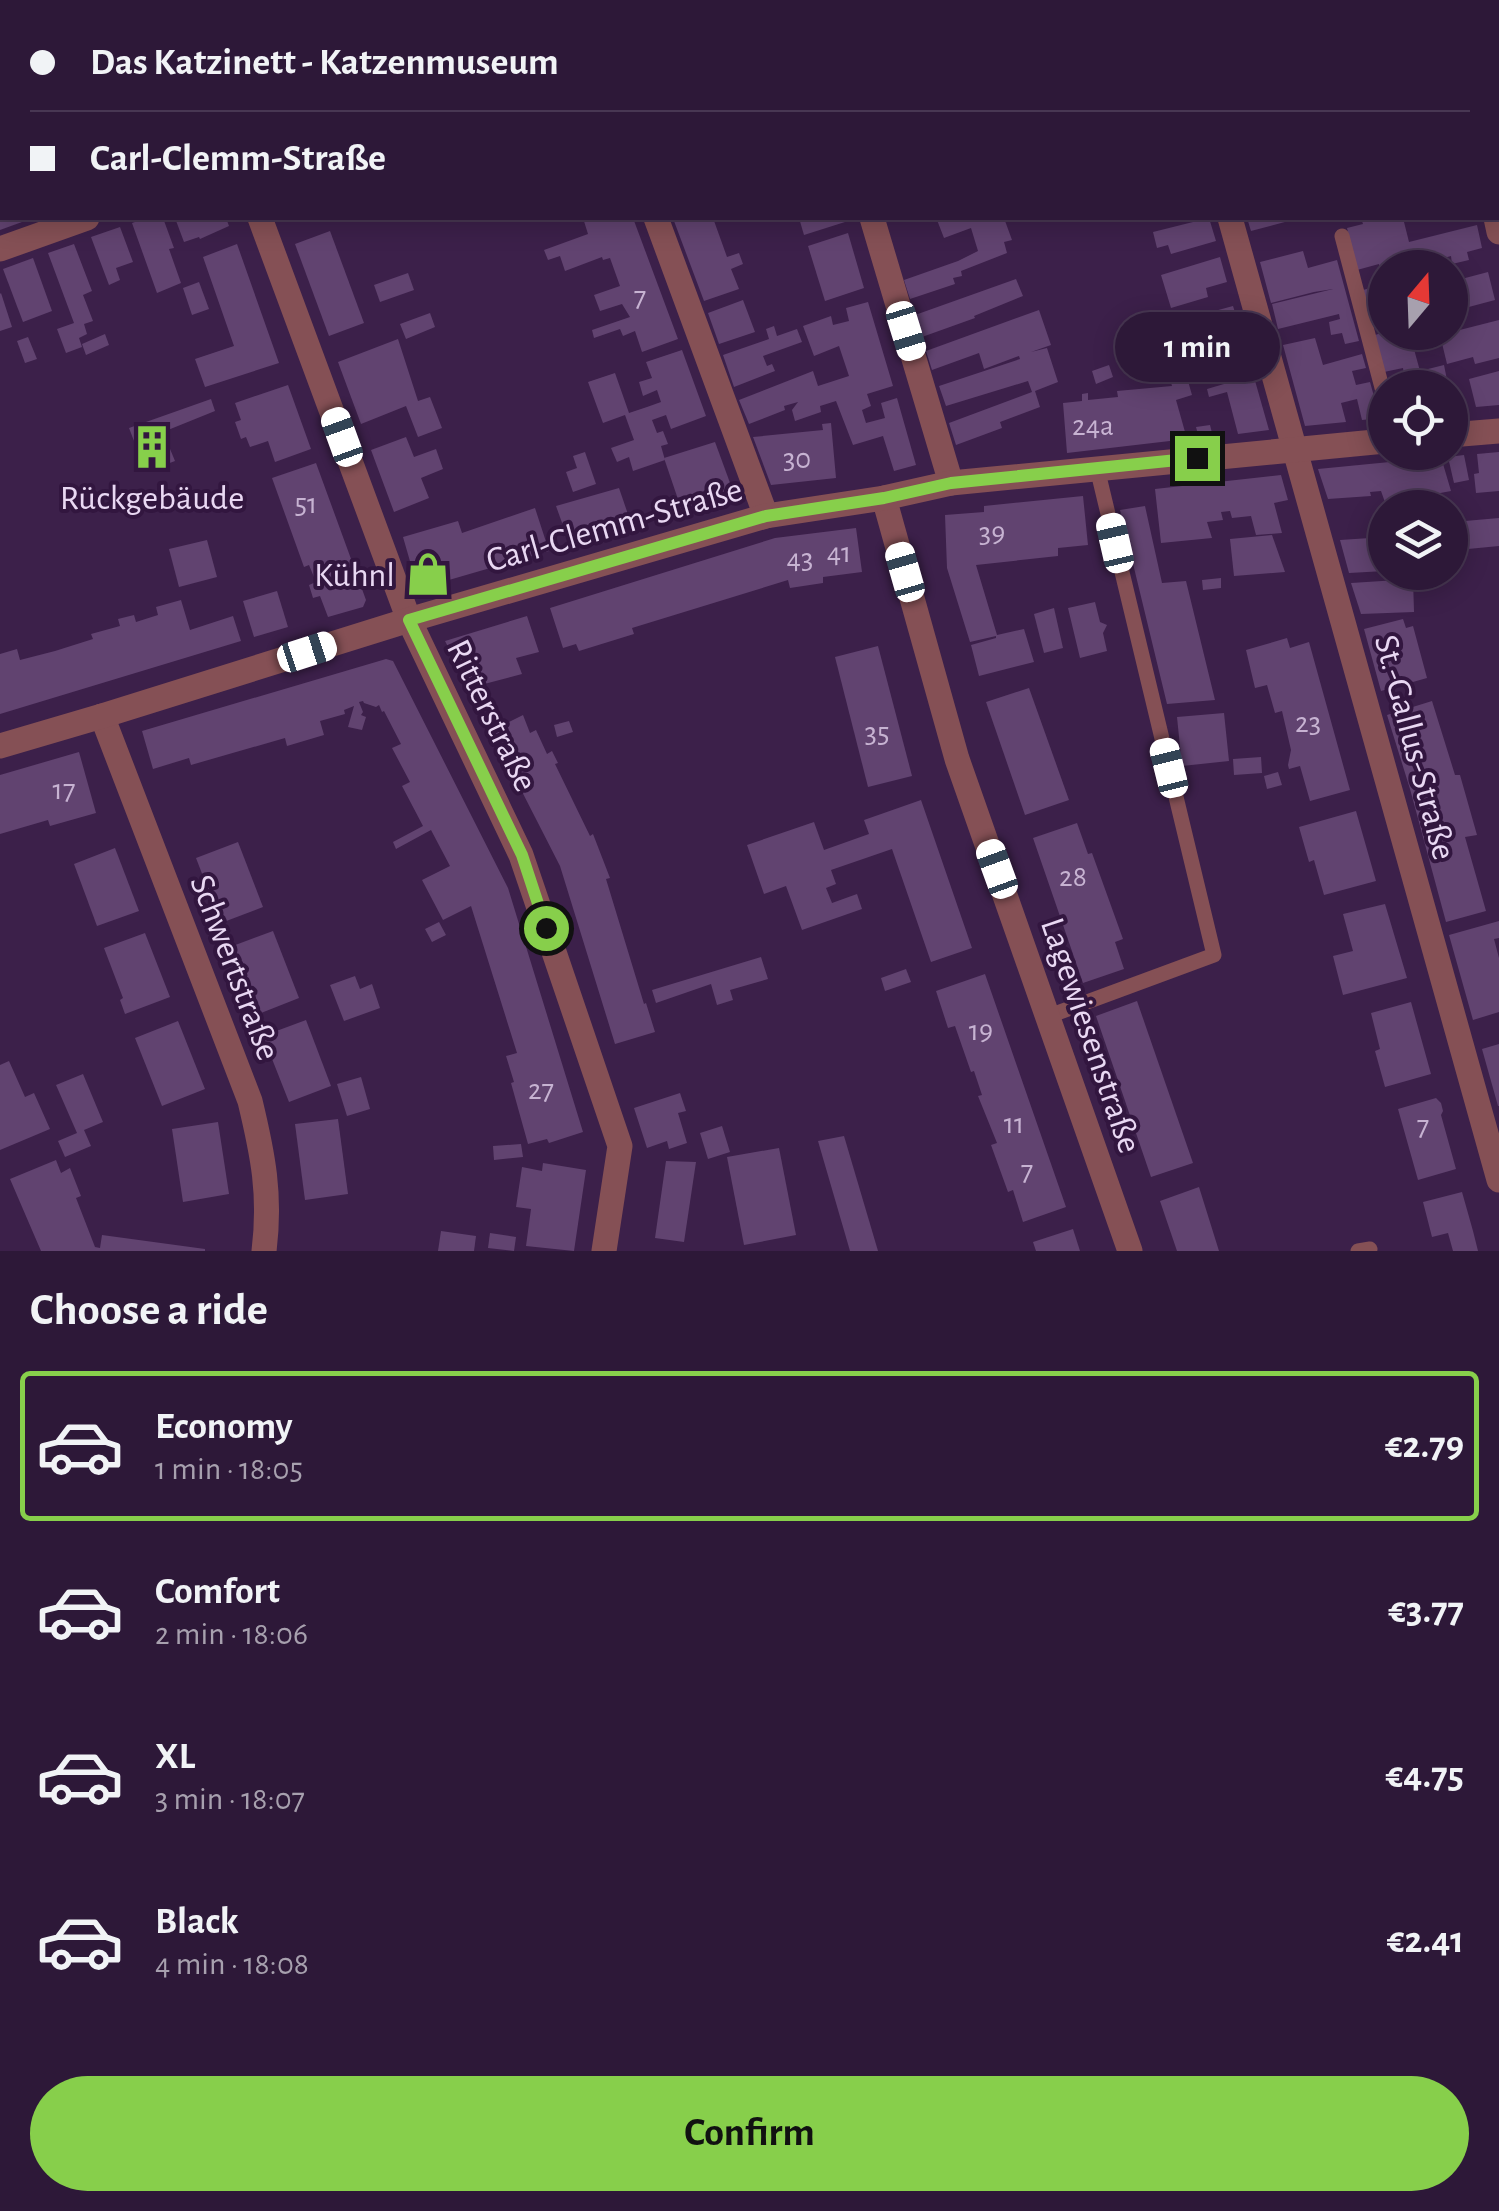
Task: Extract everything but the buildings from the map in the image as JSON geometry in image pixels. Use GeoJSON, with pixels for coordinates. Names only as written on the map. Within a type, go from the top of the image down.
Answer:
{"type":"FeatureCollection","features":[{"type":"Feature","properties":{"kind":"street"},"geometry":{"type":"LineString","coordinates":[[0,249],[81,220]]}},
{"type":"Feature","properties":{"kind":"street","name":"Ritterstraße"},"geometry":{"type":"LineString","coordinates":[[261,220],[409,620],[522,855],[620,1146],[604,1251]]}},
{"type":"Feature","properties":{"kind":"street"},"geometry":{"type":"LineString","coordinates":[[657,220],[766,516]]}},
{"type":"Feature","properties":{"kind":"street"},"geometry":{"type":"LineString","coordinates":[[873,220],[951,483]]}},
{"type":"Feature","properties":{"kind":"street","name":"St.-Gallus-Straße"},"geometry":{"type":"LineString","coordinates":[[1231,220],[1499,1180]]}},
{"type":"Feature","properties":{"kind":"street"},"geometry":{"type":"LineString","coordinates":[[1468,434],[1499,431]]}},
{"type":"Feature","properties":{"kind":"street","name":"Carl-Clemm-Straße"},"geometry":{"type":"LineString","coordinates":[[0,746],[409,620],[766,516],[884,498],[951,483],[1368,442]]}},
{"type":"Feature","properties":{"kind":"street","name":"Lagewiesenstraße"},"geometry":{"type":"LineString","coordinates":[[884,498],[958,759],[1130,1251]]}},
{"type":"Feature","properties":{"kind":"street","name":"Schwertstraße"},"geometry":{"type":"LineString","coordinates":[[102,716],[250,1100],[264,1156],[268,1216],[264,1251]]}},
{"type":"Feature","properties":{"kind":"lane"},"geometry":{"type":"LineString","coordinates":[[1342,236],[1377,370]]}},
{"type":"Feature","properties":{"kind":"lane"},"geometry":{"type":"LineString","coordinates":[[1049,1016],[1214,955],[1097,468]]}},
{"type":"Feature","properties":{"kind":"place","name":"Rückgebäude"},"geometry":{"type":"Point","coordinates":[152,447]}},
{"type":"Feature","properties":{"kind":"place","name":"Kühnl"},"geometry":{"type":"Point","coordinates":[428,574]}},
{"type":"Feature","properties":{"kind":"route"},"geometry":{"type":"LineString","coordinates":[[546,928],[522,855],[409,620],[766,516],[884,498],[951,483],[1197,458]]}}]}
